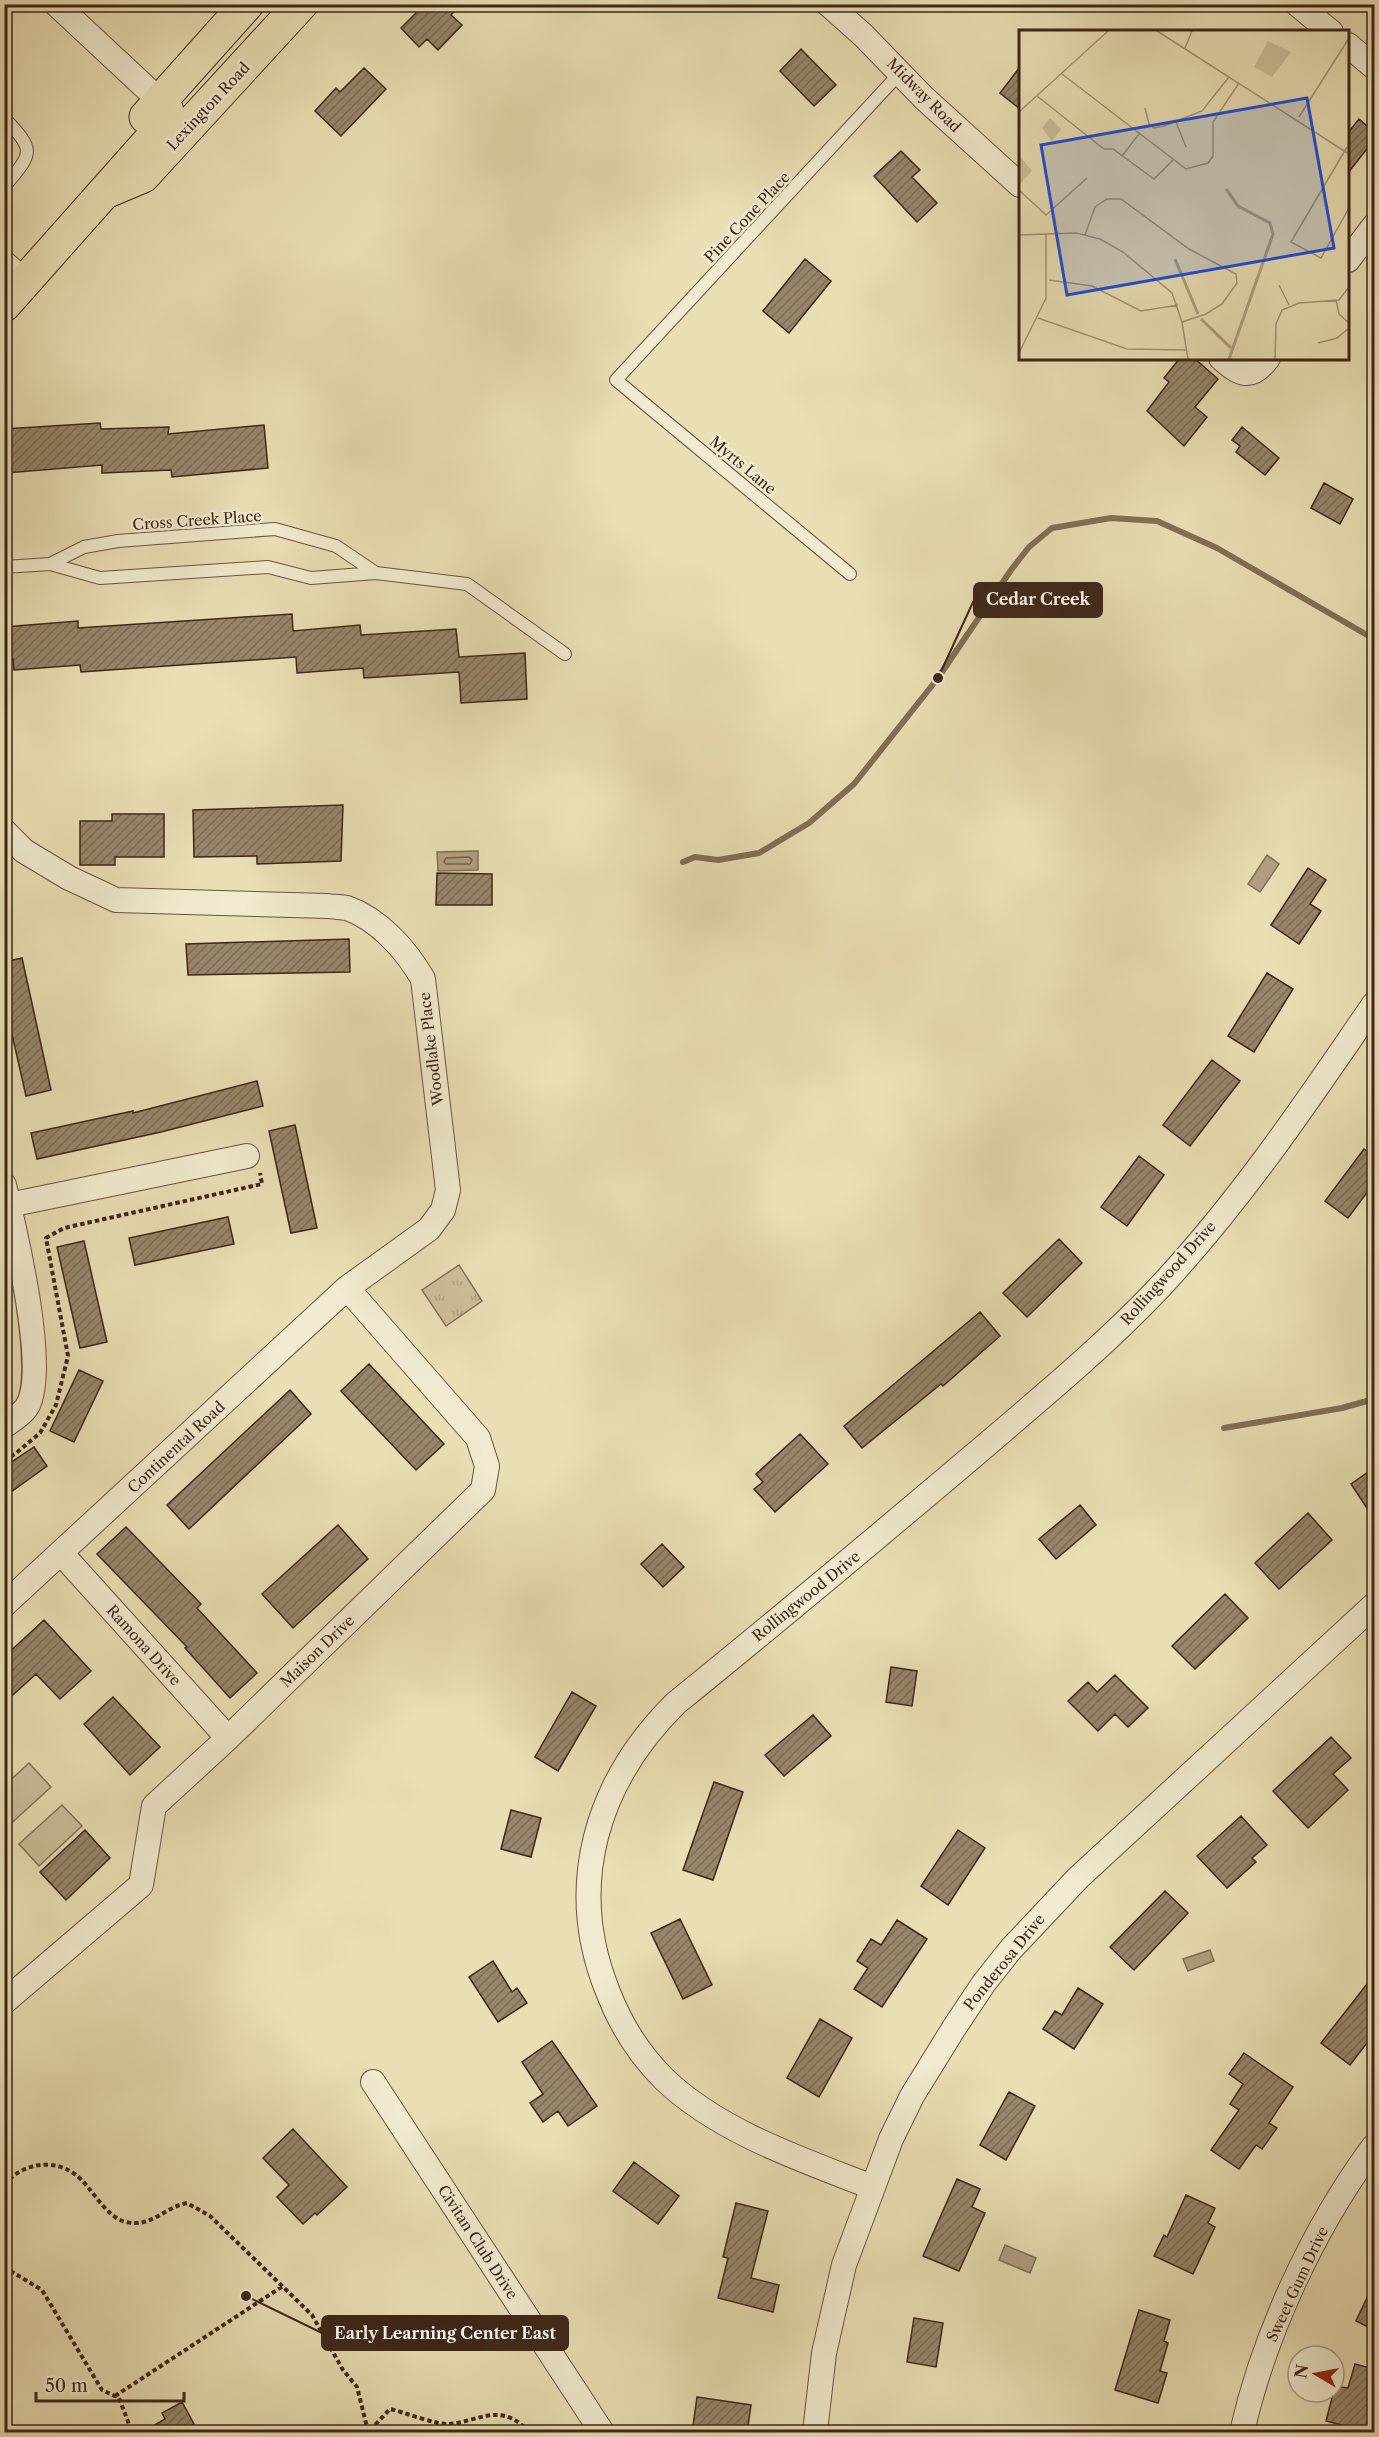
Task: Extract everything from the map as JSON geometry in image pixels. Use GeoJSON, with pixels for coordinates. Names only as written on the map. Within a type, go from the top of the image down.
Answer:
{"type":"FeatureCollection","features":[{"type":"Feature","properties":{"kind":"highway","name":"Lexington Road"},"geometry":{"type":"LineString","coordinates":[[4,305],[105,192],[122,148],[160,101],[247,4]]}},
{"type":"Feature","properties":{"kind":"highway","name":"Lexington Road"},"geometry":{"type":"LineString","coordinates":[[105,192],[143,176],[301,4]]}},
{"type":"Feature","properties":{"kind":"highway"},"geometry":{"type":"LineString","coordinates":[[204,52],[200,88],[212,103]]}},
{"type":"Feature","properties":{"kind":"street"},"geometry":{"type":"LineString","coordinates":[[56,4],[160,101]]}},
{"type":"Feature","properties":{"kind":"street","name":"Midway Road"},"geometry":{"type":"LineString","coordinates":[[828,4],[863,35],[899,74],[1019,184]]}},
{"type":"Feature","properties":{"kind":"street"},"geometry":{"type":"LineString","coordinates":[[1297,4],[1328,30]]}},
{"type":"Feature","properties":{"kind":"street"},"geometry":{"type":"LineString","coordinates":[[1349,47],[1374,67]]}},
{"type":"Feature","properties":{"kind":"street"},"geometry":{"type":"LineString","coordinates":[[1349,257],[1374,226]]}},
{"type":"Feature","properties":{"kind":"street"},"geometry":{"type":"LineString","coordinates":[[1223,360],[1232,368],[1248,374],[1256,371],[1266,360]]}},
{"type":"Feature","properties":{"kind":"street","name":"Woodlake Place"},"geometry":{"type":"LineString","coordinates":[[4,831],[24,852],[69,878],[116,900],[347,908],[374,923],[409,955],[423,979],[448,1190],[443,1210],[429,1229],[347,1288]]}},
{"type":"Feature","properties":{"kind":"street","name":"Rollingwood Drive"},"geometry":{"type":"LineString","coordinates":[[872,2187],[779,2151],[735,2128],[665,2080],[637,2049],[618,2018],[601,1976],[590,1936],[587,1896],[590,1862],[605,1806],[637,1748],[657,1722],[676,1703],[857,1555],[1116,1332],[1158,1288],[1265,1160],[1374,1004]]}},
{"type":"Feature","properties":{"kind":"street"},"geometry":{"type":"LineString","coordinates":[[4,1426],[26,1408],[35,1377],[31,1316],[7,1195],[253,1160]]}},
{"type":"Feature","properties":{"kind":"street","name":"Continental Road"},"geometry":{"type":"LineString","coordinates":[[4,1605],[347,1288]]}},
{"type":"Feature","properties":{"kind":"street","name":"Maison Drive"},"geometry":{"type":"LineString","coordinates":[[4,2002],[141,1885],[154,1806],[228,1738],[483,1490],[487,1466],[478,1438],[347,1288]]}},
{"type":"Feature","properties":{"kind":"street","name":"Ramona Drive"},"geometry":{"type":"LineString","coordinates":[[61,1553],[228,1738]]}},
{"type":"Feature","properties":{"kind":"street","name":"Ponderosa Drive"},"geometry":{"type":"LineString","coordinates":[[815,2433],[824,2353],[833,2308],[844,2265],[872,2187],[891,2139],[933,2060],[984,1983],[1011,1949],[1078,1878],[1374,1605]]}},
{"type":"Feature","properties":{"kind":"street","name":"Civitan Club Drive"},"geometry":{"type":"LineString","coordinates":[[373,2082],[603,2433]]}},
{"type":"Feature","properties":{"kind":"street","name":"Sweet Gum Drive"},"geometry":{"type":"LineString","coordinates":[[1242,2433],[1258,2371],[1298,2277],[1334,2208],[1374,2146]]}},
{"type":"Feature","properties":{"kind":"lane"},"geometry":{"type":"LineString","coordinates":[[4,11],[11,4]]}},
{"type":"Feature","properties":{"kind":"lane"},"geometry":{"type":"LineString","coordinates":[[143,4],[160,4]]}},
{"type":"Feature","properties":{"kind":"lane"},"geometry":{"type":"LineString","coordinates":[[572,4],[580,4]]}},
{"type":"Feature","properties":{"kind":"lane","name":"Pine Cone Place"},"geometry":{"type":"LineString","coordinates":[[616,380],[899,74]]}},
{"type":"Feature","properties":{"kind":"lane"},"geometry":{"type":"LineString","coordinates":[[4,118],[22,137],[27,148],[27,159],[4,187]]}},
{"type":"Feature","properties":{"kind":"lane"},"geometry":{"type":"LineString","coordinates":[[4,255],[30,277]]}},
{"type":"Feature","properties":{"kind":"lane","name":"Myrts Lane"},"geometry":{"type":"LineString","coordinates":[[616,380],[850,574]]}},
{"type":"Feature","properties":{"kind":"lane","name":"Cross Creek Place"},"geometry":{"type":"LineString","coordinates":[[50,564],[84,547],[118,541],[275,529],[336,546],[376,573]]}},
{"type":"Feature","properties":{"kind":"lane","name":"Cross Creek Place"},"geometry":{"type":"LineString","coordinates":[[4,567],[50,564],[100,578],[268,567],[311,578],[376,573],[467,584],[565,654]]}},
{"type":"Feature","properties":{"kind":"path"},"geometry":{"type":"LineString","coordinates":[[4,1460],[15,1454],[40,1433],[56,1405],[68,1356],[46,1238],[64,1228],[262,1184],[253,1160]]}},
{"type":"Feature","properties":{"kind":"path"},"geometry":{"type":"LineString","coordinates":[[4,2184],[34,2164],[53,2165],[75,2174],[103,2206],[125,2222],[147,2222],[162,2216],[176,2205],[187,2203],[210,2216],[312,2314],[343,2370],[357,2387],[373,2433]]}},
{"type":"Feature","properties":{"kind":"path"},"geometry":{"type":"LineString","coordinates":[[4,2267],[42,2290],[102,2390],[119,2398],[132,2433]]}},
{"type":"Feature","properties":{"kind":"path"},"geometry":{"type":"LineString","coordinates":[[114,2396],[283,2286]]}},
{"type":"Feature","properties":{"kind":"path"},"geometry":{"type":"LineString","coordinates":[[373,2433],[375,2425],[390,2409],[447,2424],[498,2415],[515,2419],[524,2427],[523,2433]]}},
{"type":"Feature","properties":{"kind":"green space"},"geometry":{"type":"Polygon","coordinates":[[[459,1265],[482,1301],[446,1326],[422,1290],[459,1265]]]}},
{"type":"Feature","properties":{"kind":"green space"},"geometry":{"type":"Polygon","coordinates":[[[29,1763],[51,1787],[5,1829],[5,1785],[29,1763]]]}},
{"type":"Feature","properties":{"kind":"green space"},"geometry":{"type":"Polygon","coordinates":[[[62,1805],[82,1826],[39,1866],[19,1844],[62,1805]]]}},
{"type":"Feature","properties":{"kind":"water"},"geometry":{"type":"Polygon","coordinates":[[[478,851],[478,870],[438,871],[437,852],[478,851]]]}},
{"type":"Feature","properties":{"kind":"water"},"geometry":{"type":"Polygon","coordinates":[[[1267,855],[1279,864],[1260,892],[1248,884],[1267,855]]]}},
{"type":"Feature","properties":{"kind":"water"},"geometry":{"type":"Polygon","coordinates":[[[1210,1950],[1214,1961],[1188,1971],[1183,1959],[1210,1950]]]}},
{"type":"Feature","properties":{"kind":"water"},"geometry":{"type":"Polygon","coordinates":[[[1005,2245],[1036,2258],[1030,2273],[999,2260],[1005,2245]]]}},
{"type":"Feature","properties":{"kind":"building"},"geometry":{"type":"Polygon","coordinates":[[[425,4],[461,4],[451,15],[462,25],[438,50],[427,39],[419,47],[401,28],[425,4]]]}},
{"type":"Feature","properties":{"kind":"building"},"geometry":{"type":"Polygon","coordinates":[[[801,49],[836,85],[814,106],[780,71],[801,49]]]}},
{"type":"Feature","properties":{"kind":"building"},"geometry":{"type":"Polygon","coordinates":[[[364,68],[386,89],[341,136],[315,111],[336,88],[340,92],[364,68]]]}},
{"type":"Feature","properties":{"kind":"building"},"geometry":{"type":"Polygon","coordinates":[[[1019,68],[1019,108],[1000,93],[1019,68]]]}},
{"type":"Feature","properties":{"kind":"building"},"geometry":{"type":"Polygon","coordinates":[[[1359,119],[1374,132],[1374,140],[1349,171],[1349,132],[1359,119]]]}},
{"type":"Feature","properties":{"kind":"building"},"geometry":{"type":"Polygon","coordinates":[[[901,151],[920,170],[912,177],[937,203],[917,222],[874,176],[901,151]]]}},
{"type":"Feature","properties":{"kind":"building"},"geometry":{"type":"Polygon","coordinates":[[[805,259],[831,281],[789,333],[763,311],[805,259]]]}},
{"type":"Feature","properties":{"kind":"building"},"geometry":{"type":"Polygon","coordinates":[[[1178,360],[1196,360],[1218,379],[1195,407],[1207,417],[1184,446],[1147,411],[1169,382],[1164,378],[1178,360]]]}},
{"type":"Feature","properties":{"kind":"building"},"geometry":{"type":"Polygon","coordinates":[[[100,423],[101,429],[169,427],[168,434],[264,425],[268,468],[172,477],[171,470],[102,473],[102,465],[6,473],[4,429],[100,423]]]}},
{"type":"Feature","properties":{"kind":"building"},"geometry":{"type":"Polygon","coordinates":[[[1242,427],[1279,458],[1265,475],[1236,452],[1240,446],[1232,440],[1242,427]]]}},
{"type":"Feature","properties":{"kind":"building"},"geometry":{"type":"Polygon","coordinates":[[[1324,483],[1353,499],[1340,524],[1311,508],[1324,483]]]}},
{"type":"Feature","properties":{"kind":"building"},"geometry":{"type":"Polygon","coordinates":[[[292,614],[293,631],[360,625],[361,635],[456,629],[459,657],[525,653],[527,699],[461,703],[459,672],[364,678],[363,668],[297,673],[296,657],[81,672],[80,665],[14,670],[13,659],[4,660],[4,627],[78,621],[78,628],[292,614]]]}},
{"type":"Feature","properties":{"kind":"building"},"geometry":{"type":"Polygon","coordinates":[[[343,805],[341,861],[257,864],[257,856],[194,857],[193,810],[343,805]]]}},
{"type":"Feature","properties":{"kind":"building"},"geometry":{"type":"Polygon","coordinates":[[[112,814],[164,814],[164,857],[115,857],[115,865],[80,865],[80,821],[112,821],[112,814]]]}},
{"type":"Feature","properties":{"kind":"building"},"geometry":{"type":"Polygon","coordinates":[[[1308,868],[1326,880],[1310,904],[1321,911],[1299,944],[1271,925],[1308,868]]]}},
{"type":"Feature","properties":{"kind":"building"},"geometry":{"type":"Polygon","coordinates":[[[437,873],[492,874],[492,905],[436,905],[437,873]]]}},
{"type":"Feature","properties":{"kind":"building"},"geometry":{"type":"Polygon","coordinates":[[[349,939],[350,972],[188,975],[186,944],[349,939]]]}},
{"type":"Feature","properties":{"kind":"building"},"geometry":{"type":"Polygon","coordinates":[[[22,958],[51,1090],[26,1096],[4,999],[4,962],[22,958]]]}},
{"type":"Feature","properties":{"kind":"building"},"geometry":{"type":"Polygon","coordinates":[[[1267,973],[1293,989],[1254,1052],[1228,1036],[1267,973]]]}},
{"type":"Feature","properties":{"kind":"building"},"geometry":{"type":"Polygon","coordinates":[[[1212,1060],[1240,1081],[1190,1146],[1163,1125],[1212,1060]]]}},
{"type":"Feature","properties":{"kind":"building"},"geometry":{"type":"Polygon","coordinates":[[[257,1081],[263,1106],[161,1132],[37,1159],[31,1133],[133,1111],[133,1113],[257,1081]]]}},
{"type":"Feature","properties":{"kind":"building"},"geometry":{"type":"Polygon","coordinates":[[[295,1125],[317,1228],[291,1233],[269,1131],[295,1125]]]}},
{"type":"Feature","properties":{"kind":"building"},"geometry":{"type":"Polygon","coordinates":[[[1364,1149],[1374,1156],[1374,1183],[1348,1218],[1325,1201],[1364,1149]]]}},
{"type":"Feature","properties":{"kind":"building"},"geometry":{"type":"Polygon","coordinates":[[[1139,1156],[1164,1175],[1127,1226],[1101,1207],[1139,1156]]]}},
{"type":"Feature","properties":{"kind":"building"},"geometry":{"type":"Polygon","coordinates":[[[228,1217],[234,1244],[135,1265],[129,1238],[228,1217]]]}},
{"type":"Feature","properties":{"kind":"building"},"geometry":{"type":"Polygon","coordinates":[[[1059,1239],[1082,1263],[1027,1317],[1003,1293],[1059,1239]]]}},
{"type":"Feature","properties":{"kind":"building"},"geometry":{"type":"Polygon","coordinates":[[[84,1241],[107,1342],[80,1348],[57,1247],[84,1241]]]}},
{"type":"Feature","properties":{"kind":"building"},"geometry":{"type":"Polygon","coordinates":[[[980,1312],[1000,1336],[943,1386],[941,1384],[862,1448],[844,1426],[980,1312]]]}},
{"type":"Feature","properties":{"kind":"building"},"geometry":{"type":"Polygon","coordinates":[[[369,1364],[444,1444],[416,1470],[341,1391],[369,1364]]]}},
{"type":"Feature","properties":{"kind":"building"},"geometry":{"type":"Polygon","coordinates":[[[79,1370],[103,1381],[74,1442],[50,1431],[79,1370]]]}},
{"type":"Feature","properties":{"kind":"building"},"geometry":{"type":"Polygon","coordinates":[[[290,1390],[311,1414],[189,1529],[167,1505],[290,1390]]]}},
{"type":"Feature","properties":{"kind":"building"},"geometry":{"type":"Polygon","coordinates":[[[800,1434],[828,1464],[775,1512],[754,1489],[763,1482],[756,1474],[800,1434]]]}},
{"type":"Feature","properties":{"kind":"building"},"geometry":{"type":"Polygon","coordinates":[[[34,1447],[47,1466],[4,1497],[4,1467],[34,1447]]]}},
{"type":"Feature","properties":{"kind":"building"},"geometry":{"type":"Polygon","coordinates":[[[1374,1468],[1374,1519],[1351,1484],[1374,1468]]]}},
{"type":"Feature","properties":{"kind":"building"},"geometry":{"type":"Polygon","coordinates":[[[1080,1505],[1096,1525],[1056,1559],[1039,1539],[1080,1505]]]}},
{"type":"Feature","properties":{"kind":"building"},"geometry":{"type":"Polygon","coordinates":[[[1308,1513],[1332,1540],[1279,1589],[1255,1563],[1308,1513]]]}},
{"type":"Feature","properties":{"kind":"building"},"geometry":{"type":"Polygon","coordinates":[[[338,1525],[368,1559],[293,1628],[262,1594],[338,1525]]]}},
{"type":"Feature","properties":{"kind":"building"},"geometry":{"type":"Polygon","coordinates":[[[126,1527],[201,1604],[197,1608],[257,1673],[230,1698],[185,1648],[187,1647],[97,1554],[126,1527]]]}},
{"type":"Feature","properties":{"kind":"building"},"geometry":{"type":"Polygon","coordinates":[[[662,1544],[684,1567],[663,1587],[641,1564],[662,1544]]]}},
{"type":"Feature","properties":{"kind":"building"},"geometry":{"type":"Polygon","coordinates":[[[1225,1594],[1248,1618],[1195,1669],[1172,1646],[1225,1594]]]}},
{"type":"Feature","properties":{"kind":"building"},"geometry":{"type":"Polygon","coordinates":[[[44,1620],[91,1671],[60,1699],[36,1674],[4,1703],[4,1657],[44,1620]]]}},
{"type":"Feature","properties":{"kind":"building"},"geometry":{"type":"Polygon","coordinates":[[[891,1667],[917,1671],[912,1706],[886,1702],[891,1667]]]}},
{"type":"Feature","properties":{"kind":"building"},"geometry":{"type":"Polygon","coordinates":[[[1115,1675],[1148,1708],[1128,1727],[1115,1714],[1098,1731],[1068,1701],[1088,1682],[1097,1692],[1115,1675]]]}},
{"type":"Feature","properties":{"kind":"building"},"geometry":{"type":"Polygon","coordinates":[[[572,1692],[596,1706],[558,1771],[535,1757],[572,1692]]]}},
{"type":"Feature","properties":{"kind":"building"},"geometry":{"type":"Polygon","coordinates":[[[113,1697],[160,1747],[130,1775],[84,1724],[113,1697]]]}},
{"type":"Feature","properties":{"kind":"building"},"geometry":{"type":"Polygon","coordinates":[[[813,1715],[831,1736],[784,1776],[765,1755],[813,1715]]]}},
{"type":"Feature","properties":{"kind":"building"},"geometry":{"type":"Polygon","coordinates":[[[1331,1737],[1351,1758],[1333,1774],[1348,1790],[1308,1828],[1273,1791],[1331,1737]]]}},
{"type":"Feature","properties":{"kind":"building"},"geometry":{"type":"Polygon","coordinates":[[[714,1782],[743,1792],[713,1880],[683,1870],[714,1782]]]}},
{"type":"Feature","properties":{"kind":"building"},"geometry":{"type":"Polygon","coordinates":[[[511,1810],[541,1818],[531,1857],[501,1849],[511,1810]]]}},
{"type":"Feature","properties":{"kind":"building"},"geometry":{"type":"Polygon","coordinates":[[[1241,1816],[1267,1845],[1252,1858],[1256,1862],[1227,1888],[1197,1856],[1241,1816]]]}},
{"type":"Feature","properties":{"kind":"building"},"geometry":{"type":"Polygon","coordinates":[[[85,1830],[110,1858],[66,1900],[40,1872],[85,1830]]]}},
{"type":"Feature","properties":{"kind":"building"},"geometry":{"type":"Polygon","coordinates":[[[958,1830],[985,1848],[948,1905],[921,1886],[958,1830]]]}},
{"type":"Feature","properties":{"kind":"building"},"geometry":{"type":"Polygon","coordinates":[[[1165,1891],[1188,1913],[1134,1970],[1110,1947],[1165,1891]]]}},
{"type":"Feature","properties":{"kind":"building"},"geometry":{"type":"Polygon","coordinates":[[[680,1919],[712,1985],[683,1999],[651,1933],[680,1919]]]}},
{"type":"Feature","properties":{"kind":"building"},"geometry":{"type":"Polygon","coordinates":[[[897,1920],[927,1939],[882,2007],[854,1989],[868,1968],[857,1961],[871,1939],[881,1945],[897,1920]]]}},
{"type":"Feature","properties":{"kind":"building"},"geometry":{"type":"Polygon","coordinates":[[[493,1961],[512,1992],[517,1988],[527,2003],[498,2022],[469,1977],[493,1961]]]}},
{"type":"Feature","properties":{"kind":"building"},"geometry":{"type":"Polygon","coordinates":[[[1374,1975],[1374,2034],[1350,2065],[1321,2043],[1374,1975]]]}},
{"type":"Feature","properties":{"kind":"building"},"geometry":{"type":"Polygon","coordinates":[[[1078,1988],[1103,2004],[1074,2049],[1043,2029],[1055,2011],[1062,2015],[1078,1988]]]}},
{"type":"Feature","properties":{"kind":"building"},"geometry":{"type":"Polygon","coordinates":[[[820,2019],[852,2038],[819,2097],[787,2078],[820,2019]]]}},
{"type":"Feature","properties":{"kind":"building"},"geometry":{"type":"Polygon","coordinates":[[[552,2041],[597,2106],[568,2126],[558,2111],[543,2122],[530,2103],[543,2094],[522,2062],[552,2041]]]}},
{"type":"Feature","properties":{"kind":"building"},"geometry":{"type":"Polygon","coordinates":[[[1244,2053],[1293,2087],[1269,2123],[1277,2128],[1262,2149],[1256,2145],[1239,2169],[1211,2150],[1239,2110],[1230,2104],[1243,2084],[1229,2074],[1244,2053]]]}},
{"type":"Feature","properties":{"kind":"building"},"geometry":{"type":"Polygon","coordinates":[[[1009,2092],[1035,2106],[1006,2160],[980,2145],[1009,2092]]]}},
{"type":"Feature","properties":{"kind":"building"},"geometry":{"type":"Polygon","coordinates":[[[293,2129],[347,2187],[317,2215],[315,2213],[303,2224],[277,2197],[289,2185],[263,2158],[293,2129]]]}},
{"type":"Feature","properties":{"kind":"building"},"geometry":{"type":"Polygon","coordinates":[[[634,2162],[679,2196],[658,2224],[613,2191],[634,2162]]]}},
{"type":"Feature","properties":{"kind":"building"},"geometry":{"type":"Polygon","coordinates":[[[957,2179],[980,2189],[972,2207],[985,2213],[959,2271],[923,2256],[957,2179]]]}},
{"type":"Feature","properties":{"kind":"building"},"geometry":{"type":"Polygon","coordinates":[[[1186,2195],[1215,2208],[1208,2223],[1215,2227],[1193,2274],[1154,2256],[1164,2235],[1167,2237],[1186,2195]]]}},
{"type":"Feature","properties":{"kind":"building"},"geometry":{"type":"Polygon","coordinates":[[[736,2203],[768,2211],[751,2278],[779,2285],[773,2312],[718,2298],[728,2258],[723,2257],[736,2203]]]}},
{"type":"Feature","properties":{"kind":"building"},"geometry":{"type":"Polygon","coordinates":[[[1374,2283],[1374,2330],[1356,2321],[1374,2283]]]}},
{"type":"Feature","properties":{"kind":"building"},"geometry":{"type":"Polygon","coordinates":[[[1139,2310],[1170,2320],[1164,2341],[1168,2343],[1160,2371],[1167,2373],[1158,2403],[1115,2390],[1139,2310]]]}},
{"type":"Feature","properties":{"kind":"building"},"geometry":{"type":"Polygon","coordinates":[[[914,2318],[943,2323],[936,2367],[907,2362],[914,2318]]]}},
{"type":"Feature","properties":{"kind":"building"},"geometry":{"type":"Polygon","coordinates":[[[1355,2364],[1374,2369],[1374,2396],[1365,2431],[1326,2421],[1330,2404],[1346,2404],[1346,2388],[1348,2388],[1355,2364]]]}},
{"type":"Feature","properties":{"kind":"building"},"geometry":{"type":"Polygon","coordinates":[[[697,2397],[751,2405],[747,2433],[692,2433],[697,2397]]]}},
{"type":"Feature","properties":{"kind":"building"},"geometry":{"type":"Polygon","coordinates":[[[182,2402],[194,2424],[179,2433],[141,2433],[165,2419],[162,2413],[182,2402]]]}},
{"type":"Feature","properties":{"kind":"waterway"},"geometry":{"type":"LineString","coordinates":[[683,862],[695,857],[718,860],[759,853],[809,823],[854,784],[938,678],[1011,570],[1029,547],[1052,528],[1111,518],[1157,521],[1217,548],[1374,639]]}},
{"type":"Feature","properties":{"kind":"waterway"},"geometry":{"type":"LineString","coordinates":[[1224,1428],[1342,1408],[1374,1399]]}},
{"type":"Feature","properties":{"kind":"place","name":"Cedar Creek"},"geometry":{"type":"Point","coordinates":[938,678]}},
{"type":"Feature","properties":{"kind":"place","name":"Early Learning Center East"},"geometry":{"type":"Point","coordinates":[246,2296]}}]}
